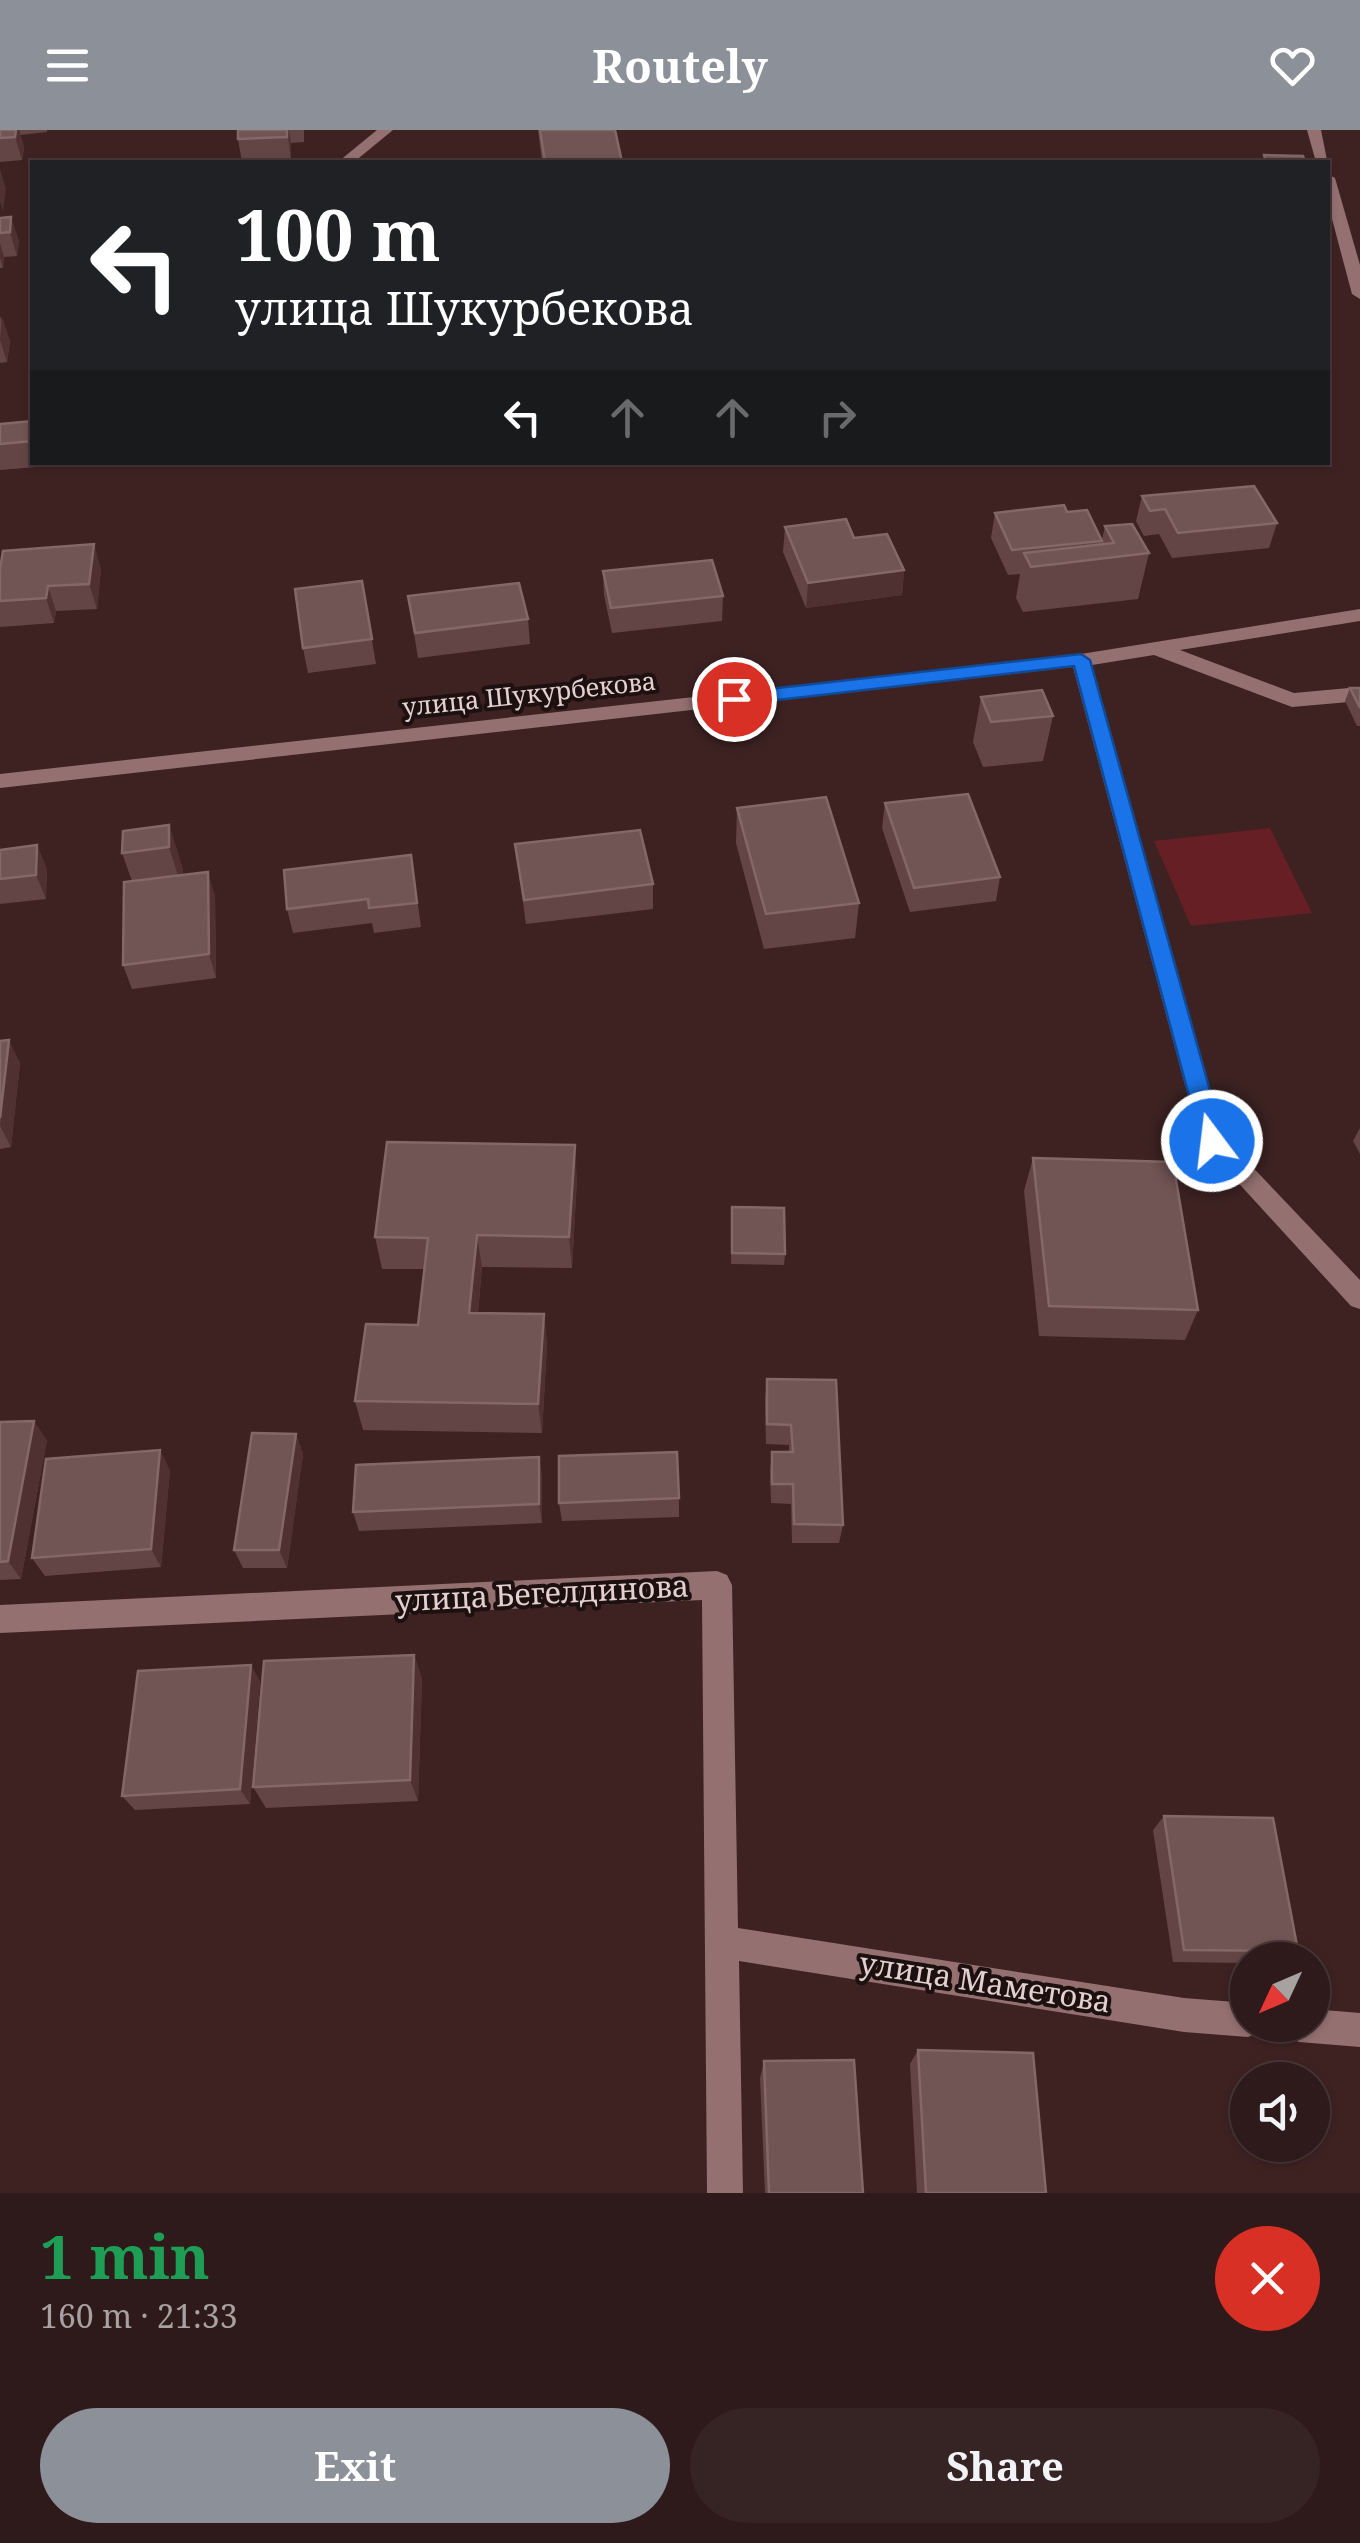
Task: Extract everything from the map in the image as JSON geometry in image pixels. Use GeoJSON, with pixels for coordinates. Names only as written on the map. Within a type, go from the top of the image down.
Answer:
{"type":"FeatureCollection","features":[{"type":"Feature","properties":{"kind":"street"},"geometry":{"type":"LineString","coordinates":[[348,160],[386,130]]}},
{"type":"Feature","properties":{"kind":"street"},"geometry":{"type":"LineString","coordinates":[[1314,130],[1322,160]]}},
{"type":"Feature","properties":{"kind":"street"},"geometry":{"type":"LineString","coordinates":[[1330,185],[1360,294]]}},
{"type":"Feature","properties":{"kind":"street","name":"улица Шукурбекова"},"geometry":{"type":"LineString","coordinates":[[0,781],[1081,660],[1360,615]]}},
{"type":"Feature","properties":{"kind":"street"},"geometry":{"type":"LineString","coordinates":[[1155,648],[1292,700],[1360,694]]}},
{"type":"Feature","properties":{"kind":"street"},"geometry":{"type":"LineString","coordinates":[[1081,660],[1212,1141],[1360,1298]]}},
{"type":"Feature","properties":{"kind":"street","name":"улица Бегелдинова"},"geometry":{"type":"LineString","coordinates":[[0,1619],[717,1586],[725,2193]]}},
{"type":"Feature","properties":{"kind":"street","name":"улица Маметова"},"geometry":{"type":"LineString","coordinates":[[722,1942],[1184,2015],[1230,2019]]}},
{"type":"Feature","properties":{"kind":"street"},"geometry":{"type":"LineString","coordinates":[[1330,2028],[1360,2030]]}},
{"type":"Feature","properties":{"kind":"shaded area"},"geometry":{"type":"Polygon","coordinates":[[[1270,828],[1312,913],[1191,926],[1154,841],[1270,828]]]}},
{"type":"Feature","properties":{"kind":"building"},"geometry":{"type":"Polygon","coordinates":[[[0,130],[16,130],[15,137],[0,138],[0,130]]]}},
{"type":"Feature","properties":{"kind":"building"},"geometry":{"type":"Polygon","coordinates":[[[238,130],[287,130],[287,137],[238,139],[238,130]]]}},
{"type":"Feature","properties":{"kind":"building"},"geometry":{"type":"Polygon","coordinates":[[[540,130],[615,130],[622,160],[545,160],[540,130]]]}},
{"type":"Feature","properties":{"kind":"building"},"geometry":{"type":"Polygon","coordinates":[[[1264,155],[1303,156],[1304,160],[1265,160],[1264,155]]]}},
{"type":"Feature","properties":{"kind":"building"},"geometry":{"type":"Polygon","coordinates":[[[11,217],[10,232],[0,233],[0,218],[11,217]]]}},
{"type":"Feature","properties":{"kind":"building"},"geometry":{"type":"Polygon","coordinates":[[[30,421],[30,441],[0,444],[0,424],[30,421]]]}},
{"type":"Feature","properties":{"kind":"building"},"geometry":{"type":"Polygon","coordinates":[[[1254,486],[1277,523],[1178,533],[1165,509],[1150,511],[1142,496],[1254,486]]]}},
{"type":"Feature","properties":{"kind":"building"},"geometry":{"type":"Polygon","coordinates":[[[1064,505],[1067,512],[1087,510],[1102,541],[1012,550],[995,513],[1064,505]]]}},
{"type":"Feature","properties":{"kind":"building"},"geometry":{"type":"Polygon","coordinates":[[[846,519],[854,538],[887,534],[904,570],[808,583],[785,527],[846,519]]]}},
{"type":"Feature","properties":{"kind":"building"},"geometry":{"type":"Polygon","coordinates":[[[1132,524],[1149,553],[1031,567],[1024,553],[1114,543],[1105,526],[1132,524]]]}},
{"type":"Feature","properties":{"kind":"building"},"geometry":{"type":"Polygon","coordinates":[[[94,544],[89,584],[48,586],[46,598],[0,601],[3,551],[94,544]]]}},
{"type":"Feature","properties":{"kind":"building"},"geometry":{"type":"Polygon","coordinates":[[[712,560],[723,596],[611,608],[603,571],[712,560]]]}},
{"type":"Feature","properties":{"kind":"building"},"geometry":{"type":"Polygon","coordinates":[[[362,581],[372,639],[303,648],[295,589],[362,581]]]}},
{"type":"Feature","properties":{"kind":"building"},"geometry":{"type":"Polygon","coordinates":[[[519,583],[528,619],[415,633],[408,596],[519,583]]]}},
{"type":"Feature","properties":{"kind":"building"},"geometry":{"type":"Polygon","coordinates":[[[1350,688],[1360,688],[1360,708],[1350,688]]]}},
{"type":"Feature","properties":{"kind":"building"},"geometry":{"type":"Polygon","coordinates":[[[1042,690],[1053,716],[991,722],[981,697],[1042,690]]]}},
{"type":"Feature","properties":{"kind":"building"},"geometry":{"type":"Polygon","coordinates":[[[968,794],[1000,877],[914,888],[885,803],[968,794]]]}},
{"type":"Feature","properties":{"kind":"building"},"geometry":{"type":"Polygon","coordinates":[[[826,797],[859,903],[766,914],[737,808],[826,797]]]}},
{"type":"Feature","properties":{"kind":"building"},"geometry":{"type":"Polygon","coordinates":[[[169,825],[169,847],[122,853],[123,831],[169,825]]]}},
{"type":"Feature","properties":{"kind":"building"},"geometry":{"type":"Polygon","coordinates":[[[640,830],[653,884],[524,900],[515,844],[640,830]]]}},
{"type":"Feature","properties":{"kind":"building"},"geometry":{"type":"Polygon","coordinates":[[[37,845],[36,875],[0,879],[0,850],[37,845]]]}},
{"type":"Feature","properties":{"kind":"building"},"geometry":{"type":"Polygon","coordinates":[[[411,855],[417,903],[369,908],[368,899],[287,909],[284,870],[411,855]]]}},
{"type":"Feature","properties":{"kind":"building"},"geometry":{"type":"Polygon","coordinates":[[[208,872],[209,954],[123,965],[124,882],[208,872]]]}},
{"type":"Feature","properties":{"kind":"building"},"geometry":{"type":"Polygon","coordinates":[[[9,1040],[0,1118],[0,1041],[9,1040]]]}},
{"type":"Feature","properties":{"kind":"building"},"geometry":{"type":"Polygon","coordinates":[[[387,1142],[575,1145],[569,1237],[477,1235],[469,1313],[544,1314],[538,1404],[355,1401],[366,1324],[418,1325],[428,1238],[375,1237],[387,1142]]]}},
{"type":"Feature","properties":{"kind":"building"},"geometry":{"type":"Polygon","coordinates":[[[1033,1158],[1173,1162],[1198,1310],[1049,1306],[1033,1158]]]}},
{"type":"Feature","properties":{"kind":"building"},"geometry":{"type":"Polygon","coordinates":[[[732,1207],[784,1208],[785,1254],[732,1253],[732,1207]]]}},
{"type":"Feature","properties":{"kind":"building"},"geometry":{"type":"Polygon","coordinates":[[[767,1379],[836,1380],[843,1525],[794,1524],[793,1484],[772,1484],[772,1452],[793,1452],[791,1425],[767,1424],[767,1379]]]}},
{"type":"Feature","properties":{"kind":"building"},"geometry":{"type":"Polygon","coordinates":[[[34,1421],[8,1561],[0,1562],[0,1422],[34,1421]]]}},
{"type":"Feature","properties":{"kind":"building"},"geometry":{"type":"Polygon","coordinates":[[[252,1433],[296,1434],[279,1550],[234,1550],[252,1433]]]}},
{"type":"Feature","properties":{"kind":"building"},"geometry":{"type":"Polygon","coordinates":[[[160,1450],[151,1549],[32,1558],[46,1459],[160,1450]]]}},
{"type":"Feature","properties":{"kind":"building"},"geometry":{"type":"Polygon","coordinates":[[[677,1452],[679,1498],[559,1503],[559,1456],[677,1452]]]}},
{"type":"Feature","properties":{"kind":"building"},"geometry":{"type":"Polygon","coordinates":[[[539,1457],[539,1504],[353,1512],[356,1465],[539,1457]]]}},
{"type":"Feature","properties":{"kind":"building"},"geometry":{"type":"Polygon","coordinates":[[[414,1655],[410,1780],[253,1787],[264,1661],[414,1655]]]}},
{"type":"Feature","properties":{"kind":"building"},"geometry":{"type":"Polygon","coordinates":[[[251,1665],[240,1789],[122,1796],[138,1671],[251,1665]]]}},
{"type":"Feature","properties":{"kind":"building"},"geometry":{"type":"Polygon","coordinates":[[[1164,1816],[1273,1818],[1296,1942],[1230,1942],[1230,1950],[1184,1950],[1164,1816]]]}},
{"type":"Feature","properties":{"kind":"building"},"geometry":{"type":"Polygon","coordinates":[[[918,2050],[1033,2053],[1046,2193],[926,2193],[918,2050]]]}},
{"type":"Feature","properties":{"kind":"building"},"geometry":{"type":"Polygon","coordinates":[[[854,2060],[863,2193],[769,2193],[764,2061],[854,2060]]]}},
{"type":"Feature","properties":{"kind":"route"},"geometry":{"type":"LineString","coordinates":[[734,699],[1081,660],[1212,1141]]}}]}
